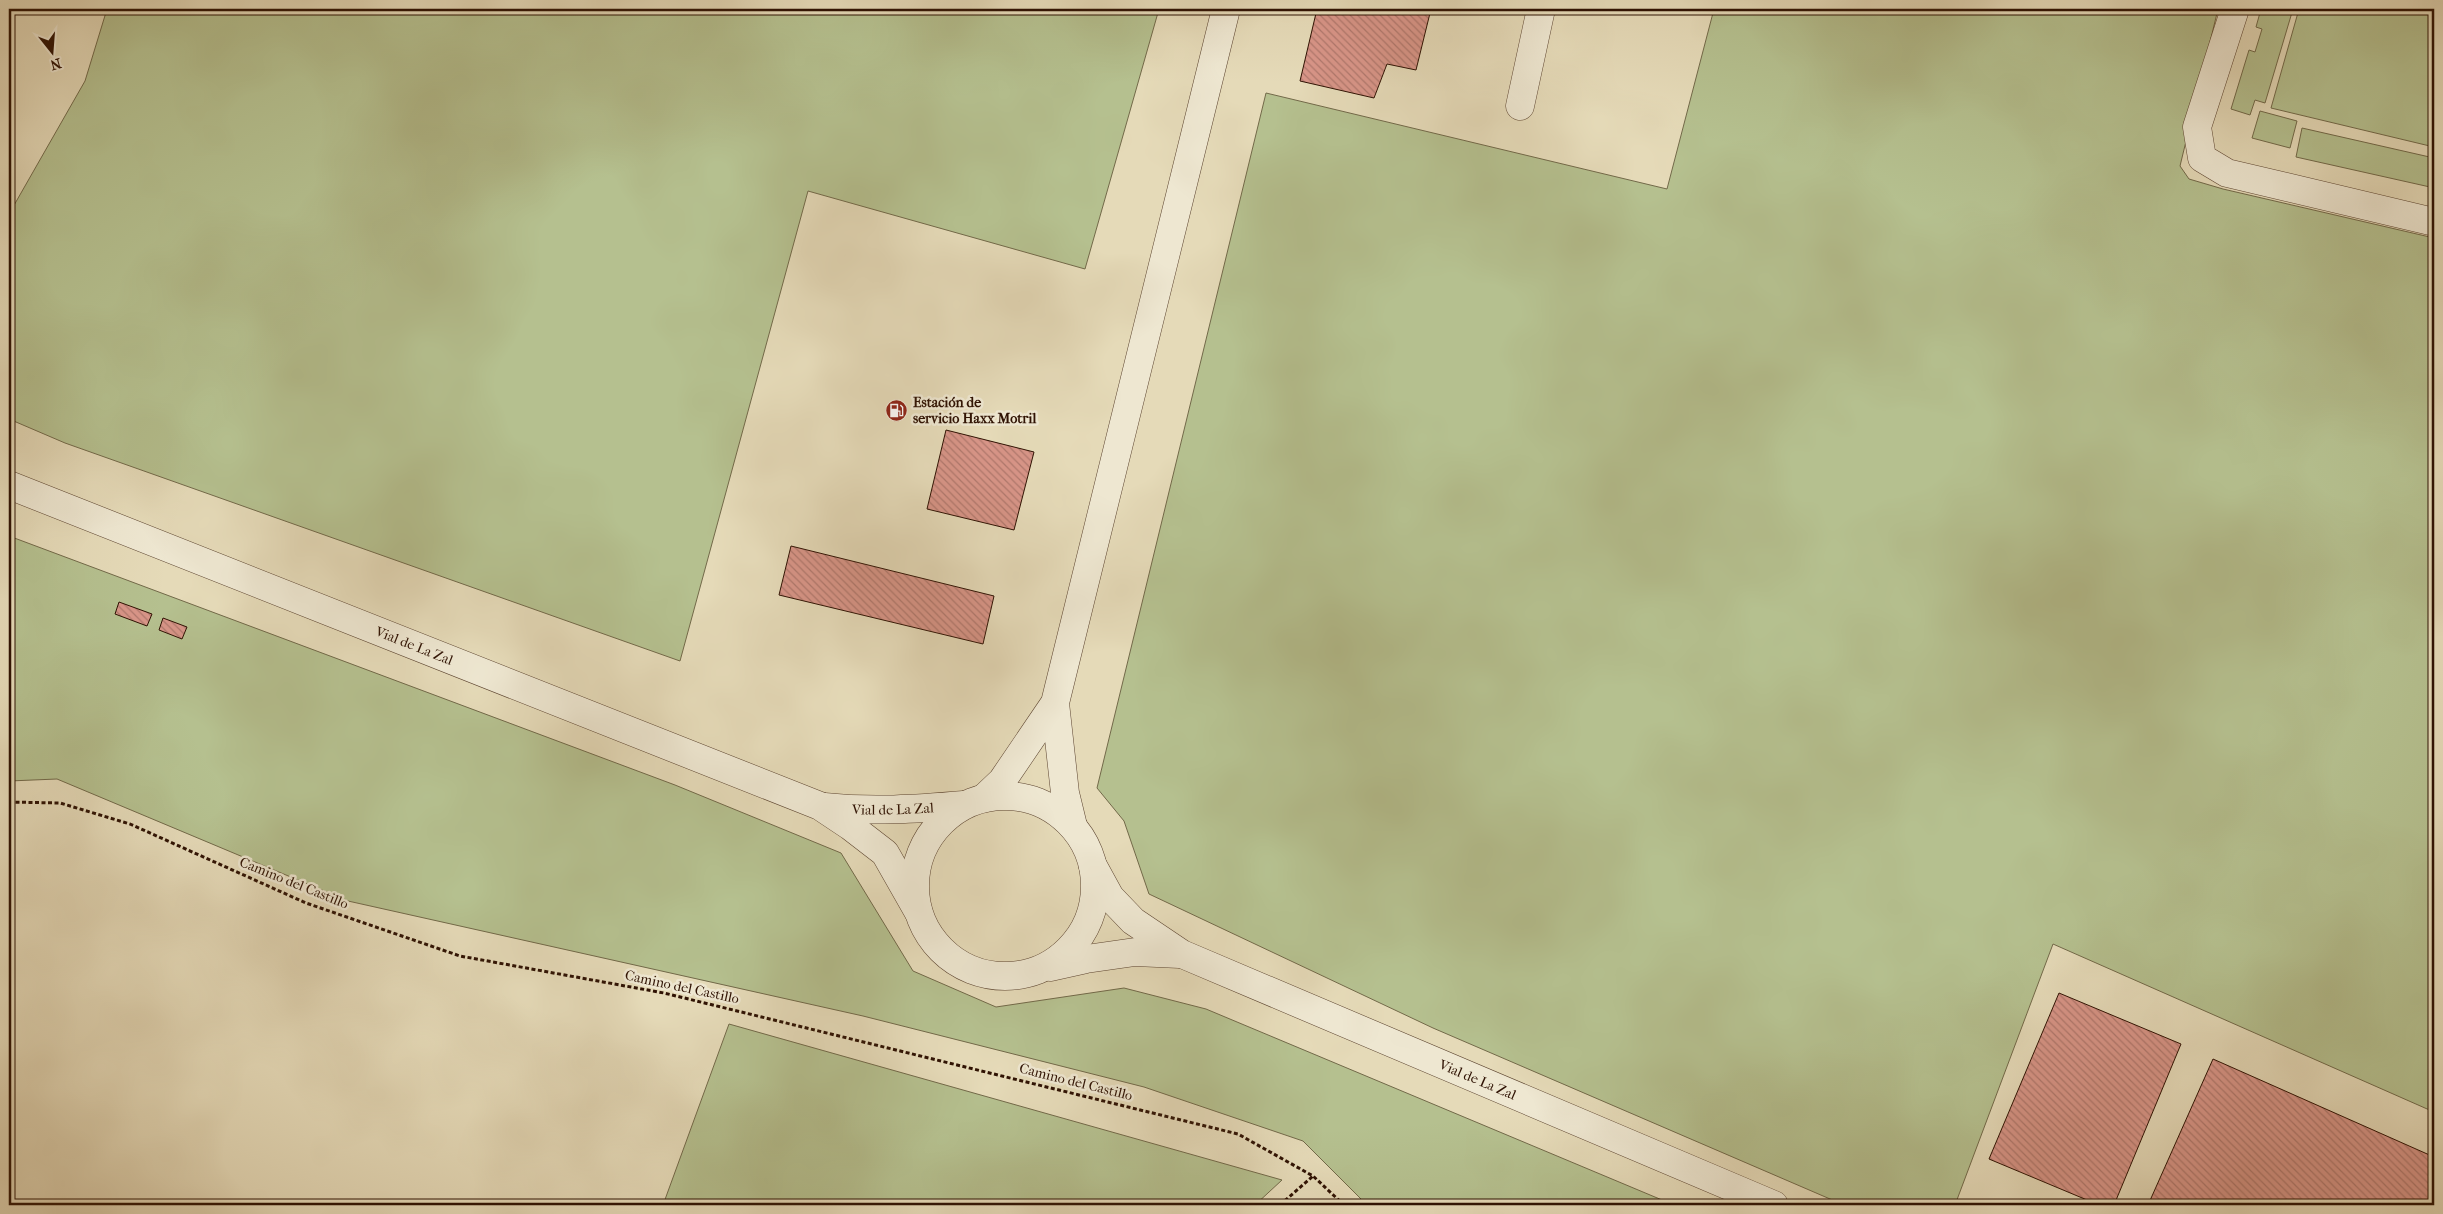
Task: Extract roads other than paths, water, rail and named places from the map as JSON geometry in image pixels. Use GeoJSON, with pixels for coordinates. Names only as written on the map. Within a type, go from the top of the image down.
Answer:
{"type":"FeatureCollection","features":[{"type":"Feature","properties":{"kind":"street"},"geometry":{"type":"LineString","coordinates":[[1039,970],[1058,959],[1073,945],[1085,928],[1093,908],[1095,887],[1093,866],[1089,851],[1073,826],[1065,793],[1055,703],[1226,9]]}},
{"type":"Feature","properties":{"kind":"street"},"geometry":{"type":"LineString","coordinates":[[1520,106],[1541,9]]}},
{"type":"Feature","properties":{"kind":"street"},"geometry":{"type":"LineString","coordinates":[[2235,9],[2198,127],[2202,158],[2227,173],[2434,222]]}},
{"type":"Feature","properties":{"kind":"street","name":"Vial de La Zal"},"geometry":{"type":"LineString","coordinates":[[9,485],[820,806],[885,853],[918,911],[926,931],[939,948],[956,962],[976,971],[997,976],[1018,975],[1086,959],[1135,952],[1182,954]]}},
{"type":"Feature","properties":{"kind":"street"},"geometry":{"type":"LineString","coordinates":[[918,911],[914,890],[916,870],[922,850],[932,832],[947,817],[974,802],[1002,781],[1055,703]]}},
{"type":"Feature","properties":{"kind":"street","name":"Vial de La Zal"},"geometry":{"type":"LineString","coordinates":[[820,806],[857,810],[906,810],[974,802],[1004,796],[1023,798],[1041,803],[1058,813],[1073,826]]}},
{"type":"Feature","properties":{"kind":"street","name":"Vial de La Zal"},"geometry":{"type":"LineString","coordinates":[[1093,866],[1110,897],[1133,921],[1182,954],[1774,1205]]}},
{"type":"Feature","properties":{"kind":"place","name":"Estación de servicio Haxx Motril"},"geometry":{"type":"Point","coordinates":[897,410]}}]}
